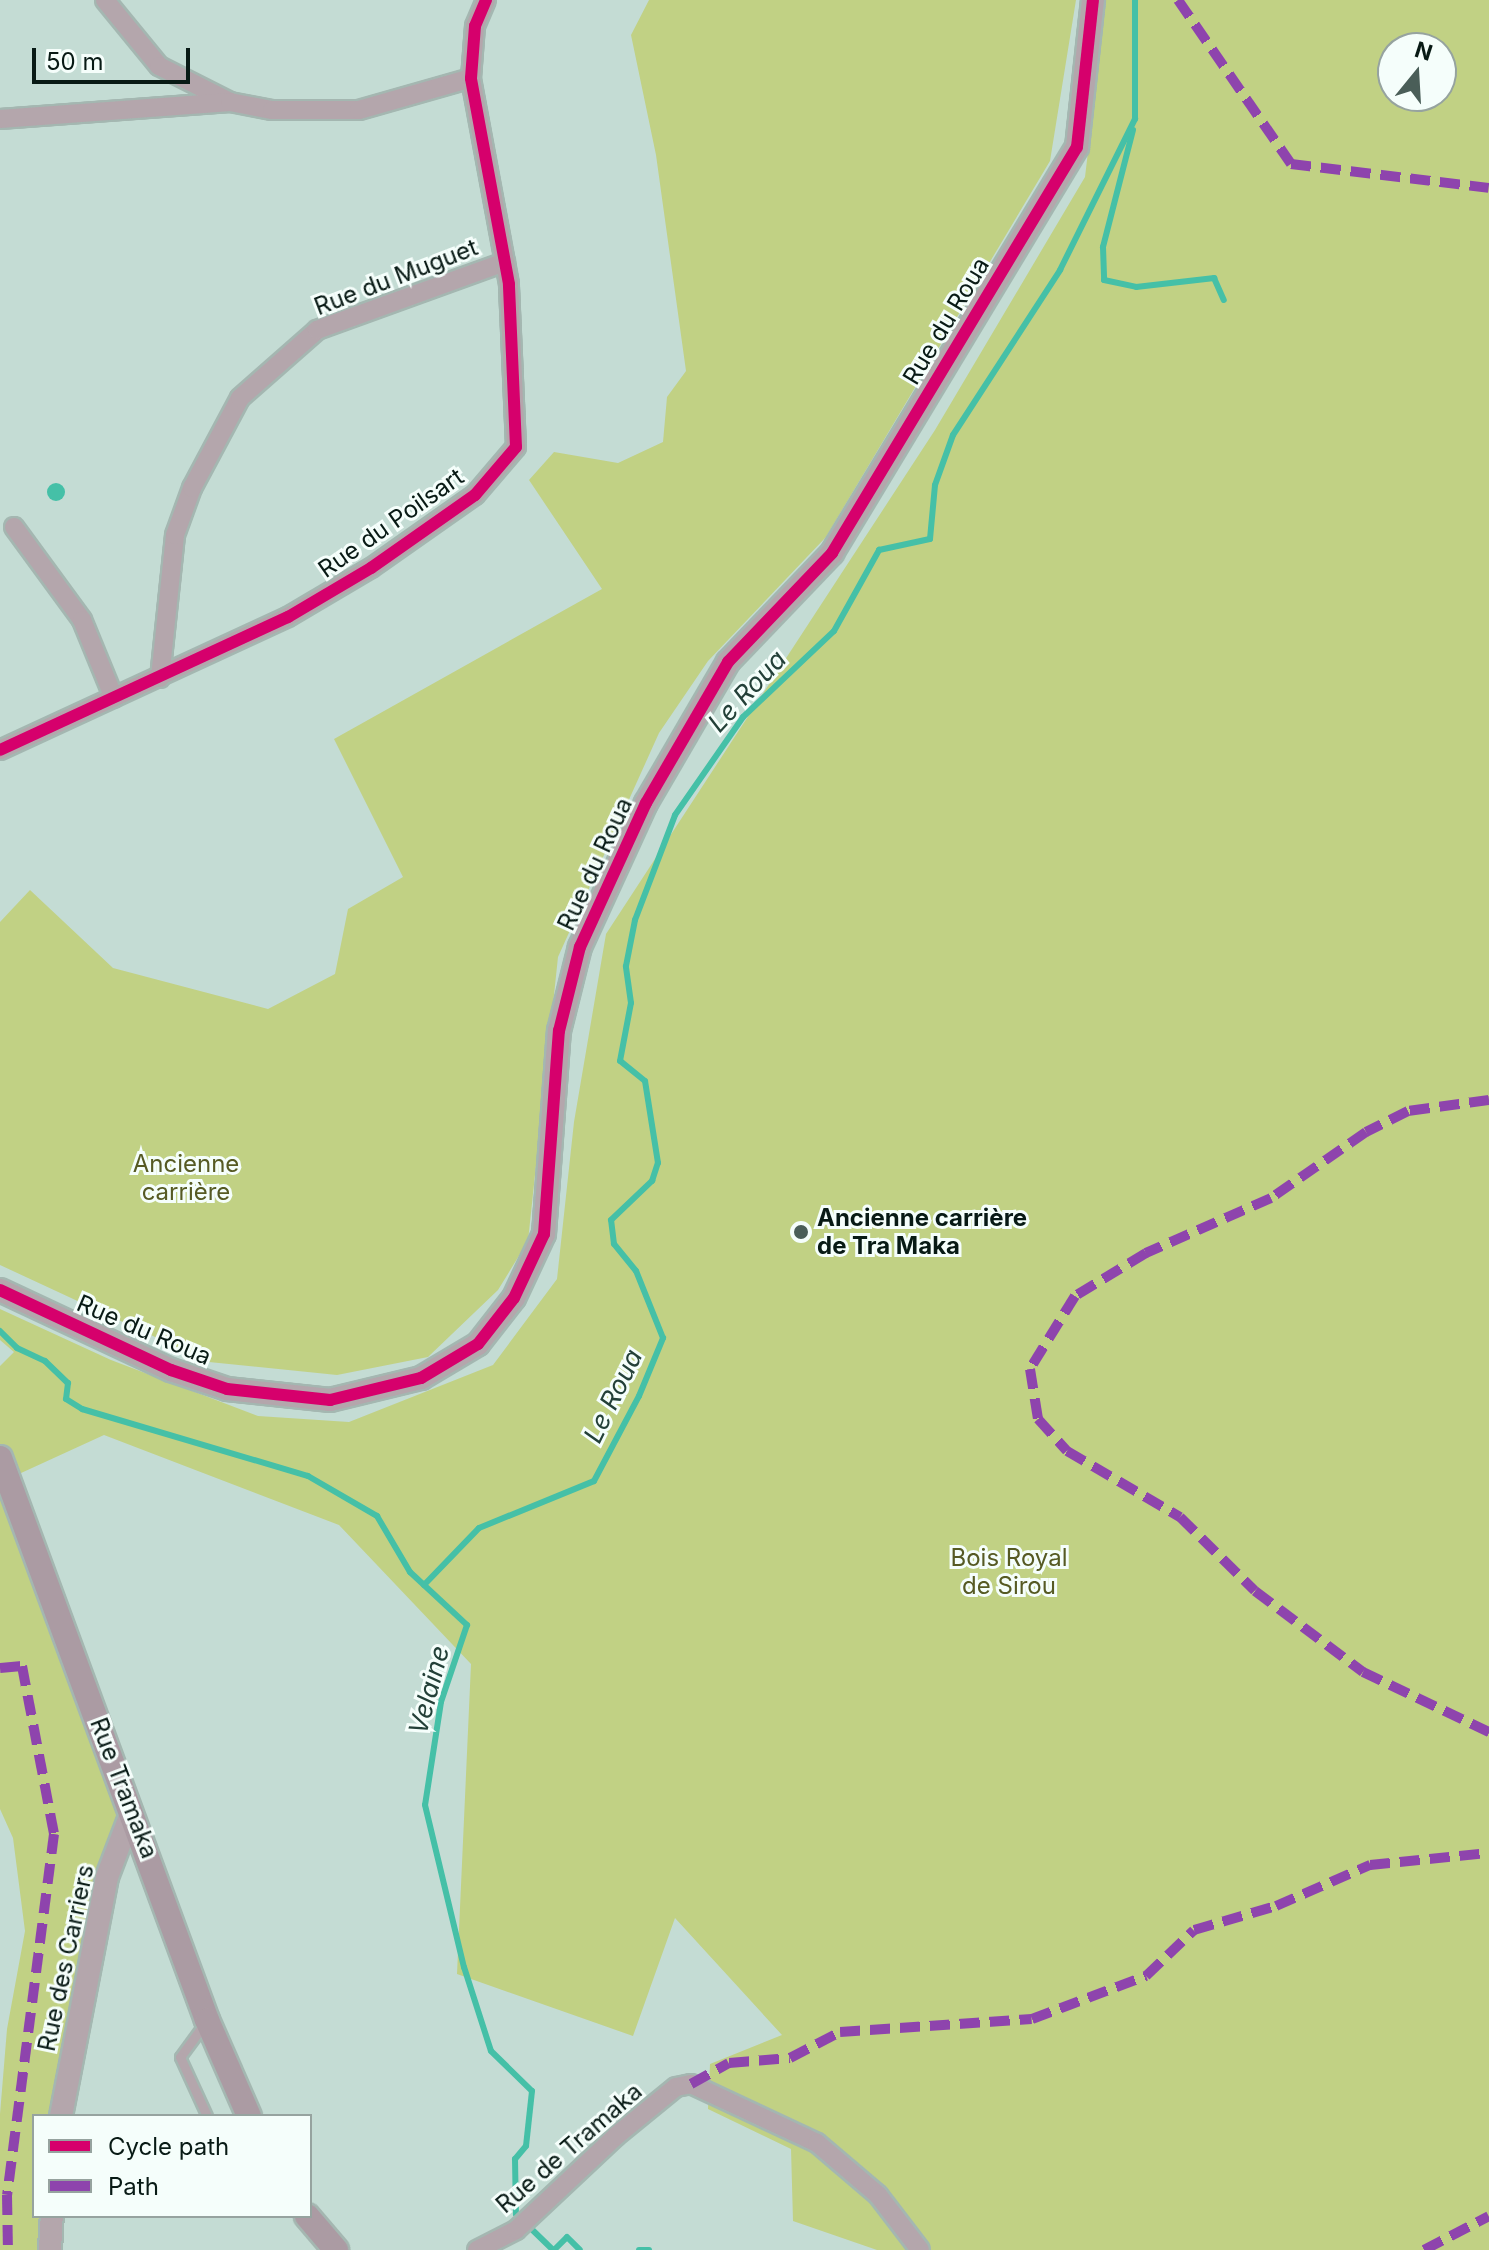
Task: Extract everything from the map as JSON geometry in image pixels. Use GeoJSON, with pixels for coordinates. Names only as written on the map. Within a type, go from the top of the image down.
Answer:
{"type":"FeatureCollection","features":[{"type":"Feature","properties":{"kind":"main road","name":"Rue Tramaka"},"geometry":{"type":"LineString","coordinates":[[0,1458],[207,2020],[248,2114]]}},
{"type":"Feature","properties":{"kind":"main road"},"geometry":{"type":"LineString","coordinates":[[309,2218],[336,2250]]}},
{"type":"Feature","properties":{"kind":"street"},"geometry":{"type":"LineString","coordinates":[[105,0],[159,66],[230,102]]}},
{"type":"Feature","properties":{"kind":"street","name":"Rue du Poilsart"},"geometry":{"type":"LineString","coordinates":[[0,750],[288,617],[371,568],[475,495],[516,447],[505,262],[471,78],[475,26],[486,0]]}},
{"type":"Feature","properties":{"kind":"street","name":"Rue du Roua"},"geometry":{"type":"LineString","coordinates":[[0,1290],[171,1370],[227,1389],[330,1400],[421,1378],[478,1344],[514,1298],[544,1234],[559,1031],[580,947],[646,803],[728,662],[832,553],[1077,147],[1093,0]]}},
{"type":"Feature","properties":{"kind":"street"},"geometry":{"type":"LineString","coordinates":[[0,119],[230,102],[272,110],[359,110],[471,78]]}},
{"type":"Feature","properties":{"kind":"street","name":"Rue du Muguet"},"geometry":{"type":"LineString","coordinates":[[160,678],[175,535],[192,488],[240,398],[317,330],[505,262]]}},
{"type":"Feature","properties":{"kind":"street"},"geometry":{"type":"LineString","coordinates":[[14,527],[82,620],[114,698]]}},
{"type":"Feature","properties":{"kind":"street","name":"Rue des Carriers"},"geometry":{"type":"LineString","coordinates":[[61,2114],[107,1877],[131,1814]]}},
{"type":"Feature","properties":{"kind":"street","name":"Rue de Tramaka"},"geometry":{"type":"LineString","coordinates":[[477,2250],[522,2225],[616,2136],[676,2087],[691,2084],[817,2143],[878,2195],[920,2250]]}},
{"type":"Feature","properties":{"kind":"street"},"geometry":{"type":"LineString","coordinates":[[50,2250],[52,2218]]}},
{"type":"Feature","properties":{"kind":"lane"},"geometry":{"type":"LineString","coordinates":[[206,2114],[180,2057],[207,2020]]}},
{"type":"Feature","properties":{"kind":"green space","name":"Ancienne carrière"},"geometry":{"type":"Polygon","coordinates":[[[649,0],[1076,0],[1050,161],[826,537],[708,661],[659,733],[558,957],[528,1241],[498,1290],[428,1357],[337,1375],[209,1362],[0,1265],[0,922],[30,890],[113,968],[268,1009],[335,974],[348,909],[403,877],[334,739],[602,589],[529,480],[554,452],[618,463],[663,442],[667,397],[686,371],[656,155],[631,35],[649,0]]]}},
{"type":"Feature","properties":{"kind":"green space","name":"Bois Royal de Sirou"},"geometry":{"type":"Polygon","coordinates":[[[1106,0],[1489,0],[1489,2250],[877,2250],[793,2221],[791,2149],[708,2109],[710,2064],[782,2035],[675,1918],[633,2036],[457,1974],[471,1664],[339,1525],[104,1435],[8,1479],[131,1814],[61,2114],[32,2114],[32,2218],[52,2218],[50,2250],[0,2250],[0,2114],[7,2029],[25,1931],[13,1838],[0,1809],[0,1366],[14,1352],[0,1340],[0,1309],[111,1360],[258,1416],[349,1422],[493,1365],[557,1279],[574,1122],[606,934],[935,430],[1085,177],[1106,0]]]}},
{"type":"Feature","properties":{"kind":"shaded area"},"geometry":{"type":"Polygon","coordinates":[[[52,483],[60,483],[65,492],[63,499],[52,501],[47,496],[47,488],[52,483]]]}},
{"type":"Feature","properties":{"kind":"waterway","name":"Le Roua"},"geometry":{"type":"LineString","coordinates":[[424,1585],[479,1528],[594,1481],[639,1396],[663,1338],[636,1271],[614,1244],[611,1220],[652,1181],[658,1163],[645,1081],[620,1061],[631,1003],[626,966],[635,920],[675,815],[743,717],[834,631],[879,550],[930,539],[935,485],[953,435],[1060,270],[1135,119],[1135,0]]}},
{"type":"Feature","properties":{"kind":"waterway"},"geometry":{"type":"LineString","coordinates":[[1133,130],[1103,247],[1104,280],[1136,287],[1214,278],[1224,300]]}},
{"type":"Feature","properties":{"kind":"waterway","name":"Velaine"},"geometry":{"type":"LineString","coordinates":[[0,1331],[17,1348],[45,1361],[68,1383],[66,1399],[82,1409],[308,1476],[377,1516],[410,1572],[467,1625],[441,1702],[425,1805],[464,1967],[491,2051],[532,2091],[526,2146],[515,2159],[516,2214],[553,2250]]}},
{"type":"Feature","properties":{"kind":"waterway","name":"Velaine"},"geometry":{"type":"LineString","coordinates":[[554,2250],[567,2237],[580,2250]]}},
{"type":"Feature","properties":{"kind":"waterway","name":"Velaine"},"geometry":{"type":"LineString","coordinates":[[639,2250],[649,2250]]}},
{"type":"Feature","properties":{"kind":"marked path"},"geometry":{"type":"LineString","coordinates":[[1178,0],[1291,164],[1489,188]]}},
{"type":"Feature","properties":{"kind":"marked path"},"geometry":{"type":"LineString","coordinates":[[1489,1100],[1408,1111],[1366,1132],[1271,1198],[1146,1253],[1075,1296],[1030,1369],[1038,1419],[1067,1451],[1180,1517],[1255,1591],[1363,1672],[1489,1732]]}},
{"type":"Feature","properties":{"kind":"marked path"},"geometry":{"type":"LineString","coordinates":[[0,1668],[22,1666],[54,1834],[7,2195],[8,2250]]}},
{"type":"Feature","properties":{"kind":"marked path"},"geometry":{"type":"LineString","coordinates":[[691,2084],[729,2063],[790,2058],[840,2032],[1032,2019],[1146,1976],[1194,1930],[1276,1906],[1370,1865],[1489,1853]]}},
{"type":"Feature","properties":{"kind":"marked path"},"geometry":{"type":"LineString","coordinates":[[1424,2250],[1489,2216]]}},
{"type":"Feature","properties":{"kind":"cycle path"},"geometry":{"type":"LineString","coordinates":[[0,750],[288,617],[371,568],[475,495],[516,447],[509,284],[471,78],[475,26],[486,0]]}},
{"type":"Feature","properties":{"kind":"cycle path"},"geometry":{"type":"LineString","coordinates":[[0,1290],[171,1370],[227,1389],[330,1400],[421,1378],[478,1344],[514,1298],[544,1234],[559,1031],[580,947],[646,803],[728,662],[832,553],[1077,147],[1093,0]]}},
{"type":"Feature","properties":{"kind":"place","name":"Ancienne carrière de Tra Maka"},"geometry":{"type":"Point","coordinates":[801,1232]}}]}
